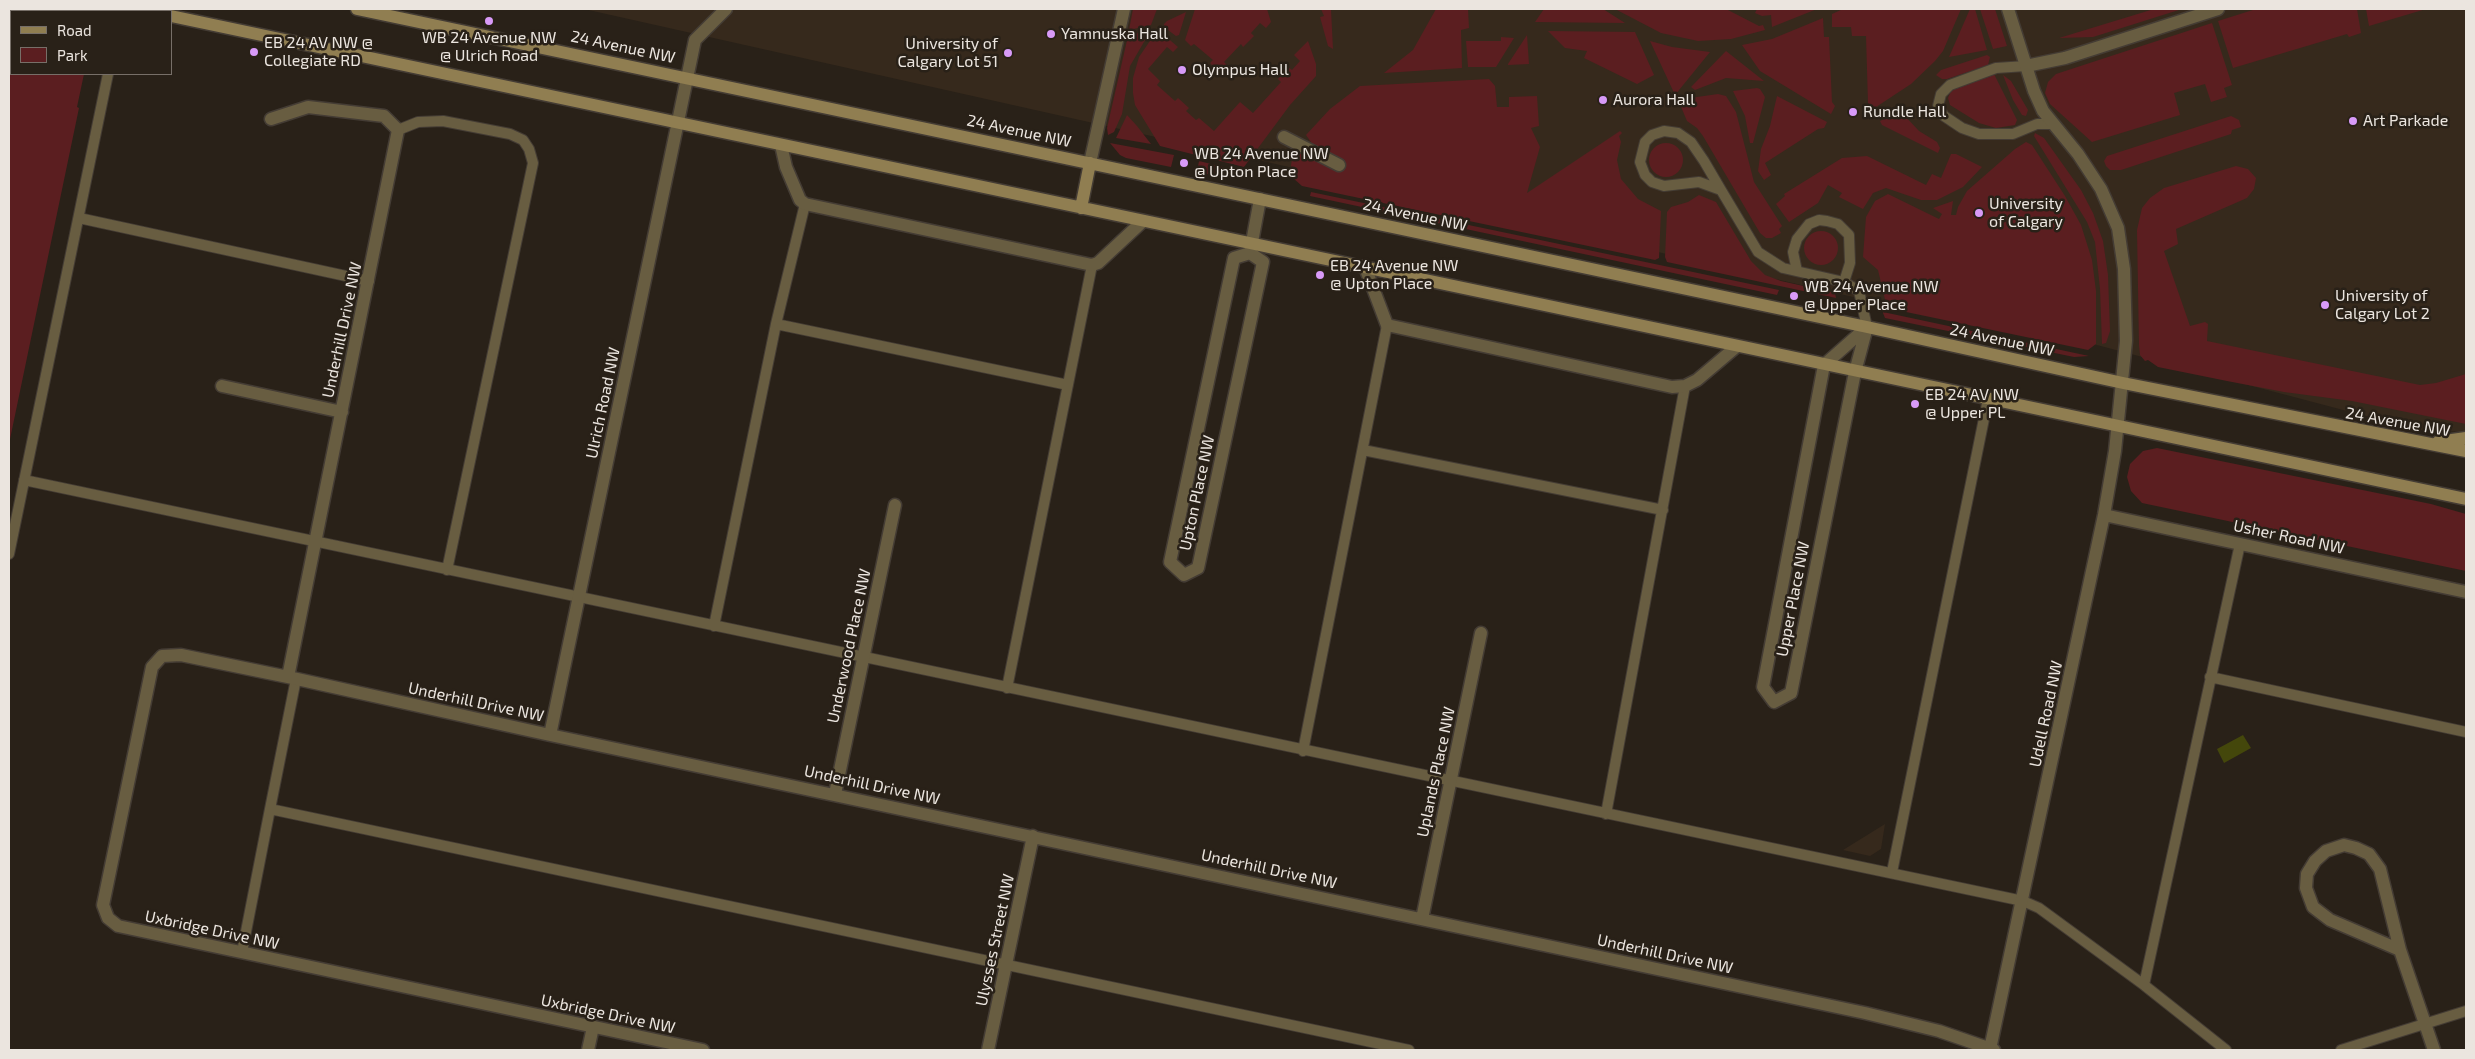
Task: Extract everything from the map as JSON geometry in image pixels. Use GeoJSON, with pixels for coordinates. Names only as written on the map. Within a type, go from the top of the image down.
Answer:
{"type":"FeatureCollection","features":[{"type":"Feature","properties":{"kind":"street","name":"24 Avenue NW"},"geometry":{"type":"LineString","coordinates":[[357,9],[687,77],[2123,383],[2361,432],[2466,451]]}},
{"type":"Feature","properties":{"kind":"street","name":"Ulrich Road NW"},"geometry":{"type":"LineString","coordinates":[[550,735],[695,40],[726,9]]}},
{"type":"Feature","properties":{"kind":"street"},"geometry":{"type":"LineString","coordinates":[[1081,208],[1124,9]]}},
{"type":"Feature","properties":{"kind":"street","name":"Udell Road NW"},"geometry":{"type":"LineString","coordinates":[[1992,1049],[2104,516],[2115,451],[2123,383],[2126,302],[2124,269],[2118,228],[2101,189],[2078,154],[2043,111],[2008,9]]}},
{"type":"Feature","properties":{"kind":"street"},"geometry":{"type":"LineString","coordinates":[[2026,66],[2065,58],[2218,9]]}},
{"type":"Feature","properties":{"kind":"street"},"geometry":{"type":"LineString","coordinates":[[172,16],[1143,221],[1251,248],[1365,268],[2415,490],[2466,499]]}},
{"type":"Feature","properties":{"kind":"street"},"geometry":{"type":"LineString","coordinates":[[271,119],[308,107],[384,116],[398,130]]}},
{"type":"Feature","properties":{"kind":"street","name":"Underhill Drive NW"},"geometry":{"type":"LineString","coordinates":[[398,130],[369,281],[314,542],[292,678],[550,735],[1865,1013],[1939,1031],[1992,1049]]}},
{"type":"Feature","properties":{"kind":"street"},"geometry":{"type":"LineString","coordinates":[[1284,137],[1340,165]]}},
{"type":"Feature","properties":{"kind":"street"},"geometry":{"type":"LineString","coordinates":[[781,145],[786,167],[800,200],[805,204],[1092,265],[1098,263],[1143,221]]}},
{"type":"Feature","properties":{"kind":"street"},"geometry":{"type":"LineString","coordinates":[[1251,248],[1260,199]]}},
{"type":"Feature","properties":{"kind":"street","name":"Upton Place NW"},"geometry":{"type":"LineString","coordinates":[[1251,248],[1263,262],[1198,568],[1184,575],[1170,562],[1234,258],[1251,248]]}},
{"type":"Feature","properties":{"kind":"street"},"geometry":{"type":"LineString","coordinates":[[1365,268],[1387,325],[1672,387],[1685,386],[1697,380],[1736,347]]}},
{"type":"Feature","properties":{"kind":"street"},"geometry":{"type":"LineString","coordinates":[[1824,365],[1867,327]]}},
{"type":"Feature","properties":{"kind":"street","name":"Upper Place NW"},"geometry":{"type":"LineString","coordinates":[[1824,365],[1763,687],[1774,702],[1791,693],[1855,372],[1867,327]]}},
{"type":"Feature","properties":{"kind":"street"},"geometry":{"type":"LineString","coordinates":[[222,386],[342,412]]}},
{"type":"Feature","properties":{"kind":"street"},"geometry":{"type":"LineString","coordinates":[[2428,443],[2466,438]]}},
{"type":"Feature","properties":{"kind":"street"},"geometry":{"type":"LineString","coordinates":[[2415,490],[2466,506]]}},
{"type":"Feature","properties":{"kind":"street","name":"Underwood Place NW"},"geometry":{"type":"LineString","coordinates":[[835,794],[895,505]]}},
{"type":"Feature","properties":{"kind":"street","name":"Usher Road NW"},"geometry":{"type":"LineString","coordinates":[[2104,516],[2466,592]]}},
{"type":"Feature","properties":{"kind":"street","name":"Uplands Place NW"},"geometry":{"type":"LineString","coordinates":[[1422,918],[1482,633]]}},
{"type":"Feature","properties":{"kind":"street","name":"Uxbridge Drive NW"},"geometry":{"type":"LineString","coordinates":[[292,678],[181,655],[162,656],[152,667],[103,905],[108,918],[118,926],[703,1050]]}},
{"type":"Feature","properties":{"kind":"street","name":"Ulysses Street NW"},"geometry":{"type":"LineString","coordinates":[[988,1050],[1033,836]]}},
{"type":"Feature","properties":{"kind":"street"},"geometry":{"type":"LineString","coordinates":[[2400,950],[2330,920],[2314,906],[2306,888],[2307,874],[2315,861],[2326,851],[2344,845],[2369,854],[2380,869],[2400,950],[2434,1050]]}},
{"type":"Feature","properties":{"kind":"street"},"geometry":{"type":"LineString","coordinates":[[588,1050],[593,1028]]}},
{"type":"Feature","properties":{"kind":"lane"},"geometry":{"type":"LineString","coordinates":[[2026,66],[1996,68],[1950,84],[1941,94],[1938,106],[1944,116],[1962,128],[1979,134],[2013,134],[2037,124],[2052,124]]}},
{"type":"Feature","properties":{"kind":"lane"},"geometry":{"type":"LineString","coordinates":[[9,554],[108,75]]}},
{"type":"Feature","properties":{"kind":"lane"},"geometry":{"type":"LineString","coordinates":[[398,130],[418,122],[443,121],[510,134],[523,140],[529,149],[533,163],[447,570]]}},
{"type":"Feature","properties":{"kind":"lane"},"geometry":{"type":"LineString","coordinates":[[1722,190],[1699,182],[1664,186],[1652,182],[1645,175],[1640,162],[1645,142],[1652,135],[1664,131],[1678,133],[1691,142],[1722,190],[1758,252],[1783,268],[1844,282],[1858,292],[1867,327]]}},
{"type":"Feature","properties":{"kind":"lane"},"geometry":{"type":"LineString","coordinates":[[714,626],[776,324],[805,204]]}},
{"type":"Feature","properties":{"kind":"lane"},"geometry":{"type":"LineString","coordinates":[[79,218],[369,281]]}},
{"type":"Feature","properties":{"kind":"lane"},"geometry":{"type":"LineString","coordinates":[[1797,272],[1793,252],[1796,239],[1809,224],[1819,220],[1827,221],[1838,224],[1849,235],[1850,263],[1844,282]]}},
{"type":"Feature","properties":{"kind":"lane"},"geometry":{"type":"LineString","coordinates":[[1006,688],[1092,265]]}},
{"type":"Feature","properties":{"kind":"lane"},"geometry":{"type":"LineString","coordinates":[[776,324],[1068,385]]}},
{"type":"Feature","properties":{"kind":"lane"},"geometry":{"type":"LineString","coordinates":[[1303,750],[1387,325]]}},
{"type":"Feature","properties":{"kind":"lane"},"geometry":{"type":"LineString","coordinates":[[1606,814],[1664,510],[1685,386]]}},
{"type":"Feature","properties":{"kind":"lane"},"geometry":{"type":"LineString","coordinates":[[1892,872],[1988,399]]}},
{"type":"Feature","properties":{"kind":"lane"},"geometry":{"type":"LineString","coordinates":[[1363,450],[1664,510]]}},
{"type":"Feature","properties":{"kind":"lane"},"geometry":{"type":"LineString","coordinates":[[24,480],[1450,782],[1892,872],[2023,901],[2038,908],[2144,986],[2226,1050]]}},
{"type":"Feature","properties":{"kind":"lane"},"geometry":{"type":"LineString","coordinates":[[2144,986],[2240,544]]}},
{"type":"Feature","properties":{"kind":"lane"},"geometry":{"type":"LineString","coordinates":[[2210,677],[2466,732]]}},
{"type":"Feature","properties":{"kind":"lane"},"geometry":{"type":"LineString","coordinates":[[242,952],[270,809],[292,678]]}},
{"type":"Feature","properties":{"kind":"lane"},"geometry":{"type":"LineString","coordinates":[[270,809],[1409,1050]]}},
{"type":"Feature","properties":{"kind":"lane"},"geometry":{"type":"LineString","coordinates":[[2341,1050],[2466,1011]]}},
{"type":"Feature","properties":{"kind":"shaded area","name":"University of Calgary"},"geometry":{"type":"Polygon","coordinates":[[[584,9],[2466,9],[2466,432],[2419,430],[2078,340],[1862,299],[1254,159],[584,9]]]}},
{"type":"Feature","properties":{"kind":"shaded area"},"geometry":{"type":"Polygon","coordinates":[[[2243,735],[2251,748],[2224,763],[2217,749],[2243,735]]]}},
{"type":"Feature","properties":{"kind":"shaded area"},"geometry":{"type":"Polygon","coordinates":[[[1885,824],[1881,849],[1870,856],[1843,850],[1885,824]]]}},
{"type":"Feature","properties":{"kind":"green space"},"geometry":{"type":"Polygon","coordinates":[[[1133,9],[1157,9],[1151,25],[1129,30],[1133,9]]]}},
{"type":"Feature","properties":{"kind":"green space"},"geometry":{"type":"Polygon","coordinates":[[[1195,9],[1267,9],[1271,22],[1266,28],[1260,23],[1251,33],[1254,36],[1243,47],[1241,44],[1224,62],[1227,65],[1220,73],[1210,63],[1213,60],[1194,44],[1191,46],[1185,40],[1195,9]]]}},
{"type":"Feature","properties":{"kind":"green space"},"geometry":{"type":"Polygon","coordinates":[[[1321,9],[1331,9],[1333,49],[1328,46],[1320,17],[1324,16],[1321,9]]]}},
{"type":"Feature","properties":{"kind":"green space"},"geometry":{"type":"Polygon","coordinates":[[[1436,9],[1468,9],[1469,28],[1461,30],[1462,68],[1384,73],[1413,50],[1436,9]]]}},
{"type":"Feature","properties":{"kind":"green space"},"geometry":{"type":"Polygon","coordinates":[[[1544,9],[1603,9],[1625,23],[1535,22],[1544,9]]]}},
{"type":"Feature","properties":{"kind":"green space"},"geometry":{"type":"Polygon","coordinates":[[[1615,9],[1726,9],[1759,26],[1763,25],[1765,30],[1731,39],[1698,41],[1661,33],[1615,9]]]}},
{"type":"Feature","properties":{"kind":"green space"},"geometry":{"type":"Polygon","coordinates":[[[1757,9],[1817,9],[1772,27],[1771,15],[1762,16],[1755,13],[1757,9]]]}},
{"type":"Feature","properties":{"kind":"green space"},"geometry":{"type":"Polygon","coordinates":[[[1843,9],[1961,9],[1943,51],[1935,61],[1911,84],[1873,109],[1868,103],[1866,36],[1852,36],[1851,27],[1832,27],[1832,14],[1843,9]]]}},
{"type":"Feature","properties":{"kind":"green space"},"geometry":{"type":"Polygon","coordinates":[[[1970,9],[1975,9],[1987,50],[1949,57],[1970,9]]]}},
{"type":"Feature","properties":{"kind":"green space"},"geometry":{"type":"Polygon","coordinates":[[[1980,9],[1995,9],[2007,46],[1993,49],[1980,9]]]}},
{"type":"Feature","properties":{"kind":"green space"},"geometry":{"type":"Polygon","coordinates":[[[2154,9],[2182,9],[2093,37],[2059,38],[2154,9]]]}},
{"type":"Feature","properties":{"kind":"green space"},"geometry":{"type":"Polygon","coordinates":[[[2256,9],[2357,9],[2361,33],[2349,37],[2347,34],[2233,68],[2218,21],[2256,9]]]}},
{"type":"Feature","properties":{"kind":"green space"},"geometry":{"type":"Polygon","coordinates":[[[2366,9],[2426,9],[2369,26],[2366,9]]]}},
{"type":"Feature","properties":{"kind":"green space"},"geometry":{"type":"Polygon","coordinates":[[[1186,12],[1179,35],[1176,36],[1164,27],[1167,21],[1186,12]]]}},
{"type":"Feature","properties":{"kind":"green space"},"geometry":{"type":"Polygon","coordinates":[[[1823,18],[1824,37],[1829,37],[1832,102],[1835,106],[1831,114],[1760,71],[1742,45],[1772,39],[1823,18]]]}},
{"type":"Feature","properties":{"kind":"green space"},"geometry":{"type":"Polygon","coordinates":[[[2212,23],[2232,85],[2224,88],[2227,97],[2211,102],[2205,84],[2174,93],[2180,115],[2092,142],[2050,104],[2045,93],[2048,82],[2056,74],[2212,23]]]}},
{"type":"Feature","properties":{"kind":"green space"},"geometry":{"type":"Polygon","coordinates":[[[1145,31],[1148,35],[1130,66],[1122,114],[1114,132],[1108,135],[1107,128],[1128,36],[1145,31]]]}},
{"type":"Feature","properties":{"kind":"green space"},"geometry":{"type":"Polygon","coordinates":[[[1548,31],[1635,32],[1654,75],[1637,84],[1584,58],[1587,51],[1565,48],[1548,31]]]}},
{"type":"Feature","properties":{"kind":"green space"},"geometry":{"type":"Polygon","coordinates":[[[1158,33],[1164,35],[1178,47],[1173,52],[1167,47],[1148,69],[1160,81],[1157,85],[1175,101],[1178,98],[1189,108],[1186,111],[1196,120],[1199,118],[1214,131],[1240,102],[1253,113],[1281,82],[1278,79],[1288,67],[1292,70],[1300,61],[1294,55],[1308,41],[1316,64],[1316,76],[1290,105],[1244,167],[1160,146],[1135,105],[1133,93],[1133,78],[1139,57],[1154,35],[1158,33]]]}},
{"type":"Feature","properties":{"kind":"green space"},"geometry":{"type":"Polygon","coordinates":[[[1527,35],[1529,64],[1508,65],[1508,64],[1527,35]]]}},
{"type":"Feature","properties":{"kind":"green space"},"geometry":{"type":"Polygon","coordinates":[[[1501,37],[1514,38],[1496,67],[1468,67],[1466,41],[1501,41],[1501,37]]]}},
{"type":"Feature","properties":{"kind":"green space"},"geometry":{"type":"Polygon","coordinates":[[[10,40],[10,75],[84,75],[77,107],[79,108],[9,444],[10,40]]]}},
{"type":"Feature","properties":{"kind":"green space"},"geometry":{"type":"Polygon","coordinates":[[[1650,41],[1672,47],[1710,52],[1675,95],[1650,41]]]}},
{"type":"Feature","properties":{"kind":"green space"},"geometry":{"type":"Polygon","coordinates":[[[1726,51],[1764,81],[1726,78],[1695,90],[1691,87],[1726,51]]]}},
{"type":"Feature","properties":{"kind":"green space"},"geometry":{"type":"Polygon","coordinates":[[[1987,55],[1990,57],[1988,65],[1947,79],[1942,79],[1936,75],[1941,70],[1987,55]]]}},
{"type":"Feature","properties":{"kind":"green space"},"geometry":{"type":"Polygon","coordinates":[[[1994,74],[2017,120],[2015,125],[1996,128],[1979,123],[1950,105],[1948,98],[1952,89],[1994,74]]]}},
{"type":"Feature","properties":{"kind":"green space"},"geometry":{"type":"Polygon","coordinates":[[[2003,75],[2011,81],[2028,110],[2026,116],[2022,115],[2013,100],[2003,75]]]}},
{"type":"Feature","properties":{"kind":"green space"},"geometry":{"type":"Polygon","coordinates":[[[1489,79],[1495,86],[1497,107],[1509,107],[1509,97],[1537,96],[1539,126],[1531,128],[1540,147],[1527,193],[1620,131],[1622,133],[1619,136],[1621,142],[1617,160],[1621,179],[1638,199],[1661,211],[1659,258],[1655,260],[1302,186],[1293,178],[1291,165],[1293,155],[1299,152],[1340,171],[1345,160],[1313,145],[1306,135],[1330,109],[1360,86],[1489,79]]]}},
{"type":"Feature","properties":{"kind":"green space"},"geometry":{"type":"Polygon","coordinates":[[[1760,89],[1765,97],[1753,143],[1750,143],[1745,116],[1733,91],[1760,89]]]}},
{"type":"Feature","properties":{"kind":"green space"},"geometry":{"type":"Polygon","coordinates":[[[1718,94],[1726,96],[1736,112],[1754,182],[1782,226],[1779,229],[1781,233],[1772,238],[1766,238],[1760,233],[1703,136],[1697,128],[1687,121],[1679,102],[1683,99],[1718,94]]]}},
{"type":"Feature","properties":{"kind":"green space"},"geometry":{"type":"Polygon","coordinates":[[[1777,96],[1827,122],[1824,128],[1818,129],[1765,163],[1771,175],[1764,180],[1758,171],[1761,149],[1770,126],[1777,96]]]}},
{"type":"Feature","properties":{"kind":"green space"},"geometry":{"type":"Polygon","coordinates":[[[1897,113],[1904,115],[1919,131],[1937,142],[1940,148],[1938,153],[1882,125],[1880,121],[1897,113]]]}},
{"type":"Feature","properties":{"kind":"green space"},"geometry":{"type":"Polygon","coordinates":[[[1127,115],[1137,126],[1151,144],[1116,138],[1127,115]]]}},
{"type":"Feature","properties":{"kind":"green space"},"geometry":{"type":"Polygon","coordinates":[[[2231,116],[2239,120],[2241,127],[2232,130],[2231,134],[2121,170],[2110,170],[2104,161],[2107,156],[2231,116]]]}},
{"type":"Feature","properties":{"kind":"green space"},"geometry":{"type":"Polygon","coordinates":[[[2035,133],[2044,138],[2081,190],[2093,213],[2103,241],[2108,275],[2110,331],[2106,343],[2102,344],[2100,289],[2095,242],[2087,222],[2034,136],[2035,133]]]}},
{"type":"Feature","properties":{"kind":"green space"},"geometry":{"type":"Polygon","coordinates":[[[2026,142],[2032,145],[2065,196],[2081,225],[2092,260],[2096,291],[2096,344],[2088,350],[1887,308],[1878,270],[1863,257],[1866,217],[1875,201],[1888,194],[1939,219],[1942,214],[1933,208],[1953,201],[1951,215],[1956,215],[1958,207],[1967,191],[2015,149],[2026,142]]]}},
{"type":"Feature","properties":{"kind":"green space"},"geometry":{"type":"Polygon","coordinates":[[[1110,143],[1174,155],[1171,167],[1126,158],[1120,155],[1110,143]]]}},
{"type":"Feature","properties":{"kind":"green space"},"geometry":{"type":"Polygon","coordinates":[[[1666,143],[1678,148],[1683,160],[1678,172],[1666,177],[1654,172],[1649,160],[1654,148],[1666,143]]]}},
{"type":"Feature","properties":{"kind":"green space"},"geometry":{"type":"Polygon","coordinates":[[[1951,154],[1956,154],[1982,167],[1963,187],[1937,200],[1921,200],[1886,188],[1873,193],[1863,209],[1839,197],[1842,193],[1828,185],[1818,203],[1789,222],[1776,204],[1785,196],[1784,194],[1842,158],[1867,156],[1926,185],[1932,174],[1941,178],[1951,154]]]}},
{"type":"Feature","properties":{"kind":"green space"},"geometry":{"type":"Polygon","coordinates":[[[1199,161],[1239,171],[1222,177],[1197,172],[1199,161]]]}},
{"type":"Feature","properties":{"kind":"green space"},"geometry":{"type":"Polygon","coordinates":[[[2236,166],[2248,169],[2256,178],[2254,189],[2247,198],[2176,229],[2178,244],[2164,251],[2190,326],[2205,322],[2208,324],[2207,341],[2420,385],[2436,383],[2466,374],[2466,424],[2352,401],[2284,392],[2227,381],[2158,367],[2148,360],[2145,361],[2140,355],[2139,345],[2137,230],[2142,208],[2150,198],[2164,188],[2236,166]]]}},
{"type":"Feature","properties":{"kind":"green space"},"geometry":{"type":"Polygon","coordinates":[[[1311,192],[1779,290],[1777,295],[1310,196],[1311,192]]]}},
{"type":"Feature","properties":{"kind":"green space"},"geometry":{"type":"Polygon","coordinates":[[[1699,195],[1716,202],[1751,261],[1765,275],[1781,281],[1835,293],[1836,298],[1667,262],[1665,257],[1667,212],[1671,207],[1688,202],[1699,195]]]}},
{"type":"Feature","properties":{"kind":"green space"},"geometry":{"type":"Polygon","coordinates":[[[1821,231],[1833,236],[1838,248],[1833,260],[1821,265],[1809,260],[1804,248],[1809,236],[1821,231]]]}},
{"type":"Feature","properties":{"kind":"green space"},"geometry":{"type":"Polygon","coordinates":[[[1883,312],[2089,356],[2074,357],[1885,318],[1883,312]]]}},
{"type":"Feature","properties":{"kind":"green space"},"geometry":{"type":"Polygon","coordinates":[[[2157,448],[2431,504],[2466,514],[2466,571],[2142,503],[2131,491],[2127,477],[2130,464],[2143,451],[2157,448]]]}},
{"type":"Feature","properties":{"kind":"place","name":"WB 24 Avenue NW @ Ulrich Road"},"geometry":{"type":"Point","coordinates":[489,21]}},
{"type":"Feature","properties":{"kind":"place","name":"Yamnuska Hall"},"geometry":{"type":"Point","coordinates":[1051,34]}},
{"type":"Feature","properties":{"kind":"place","name":"EB 24 AV NW @ Collegiate RD"},"geometry":{"type":"Point","coordinates":[254,52]}},
{"type":"Feature","properties":{"kind":"place","name":"University of Calgary Lot 51"},"geometry":{"type":"Point","coordinates":[1008,53]}},
{"type":"Feature","properties":{"kind":"place","name":"Olympus Hall"},"geometry":{"type":"Point","coordinates":[1182,70]}},
{"type":"Feature","properties":{"kind":"place","name":"Aurora Hall"},"geometry":{"type":"Point","coordinates":[1603,100]}},
{"type":"Feature","properties":{"kind":"place","name":"Rundle Hall"},"geometry":{"type":"Point","coordinates":[1853,112]}},
{"type":"Feature","properties":{"kind":"place","name":"Art Parkade"},"geometry":{"type":"Point","coordinates":[2353,121]}},
{"type":"Feature","properties":{"kind":"place","name":"WB 24 Avenue NW @ Upton Place"},"geometry":{"type":"Point","coordinates":[1184,163]}},
{"type":"Feature","properties":{"kind":"place","name":"University of Calgary"},"geometry":{"type":"Point","coordinates":[1979,213]}},
{"type":"Feature","properties":{"kind":"place","name":"EB 24 Avenue NW @ Upton Place"},"geometry":{"type":"Point","coordinates":[1320,275]}},
{"type":"Feature","properties":{"kind":"place","name":"WB 24 Avenue NW @ Upper Place"},"geometry":{"type":"Point","coordinates":[1794,296]}},
{"type":"Feature","properties":{"kind":"place","name":"University of Calgary Lot 2"},"geometry":{"type":"Point","coordinates":[2325,305]}},
{"type":"Feature","properties":{"kind":"place","name":"EB 24 AV NW @ Upper PL"},"geometry":{"type":"Point","coordinates":[1915,404]}}]}
